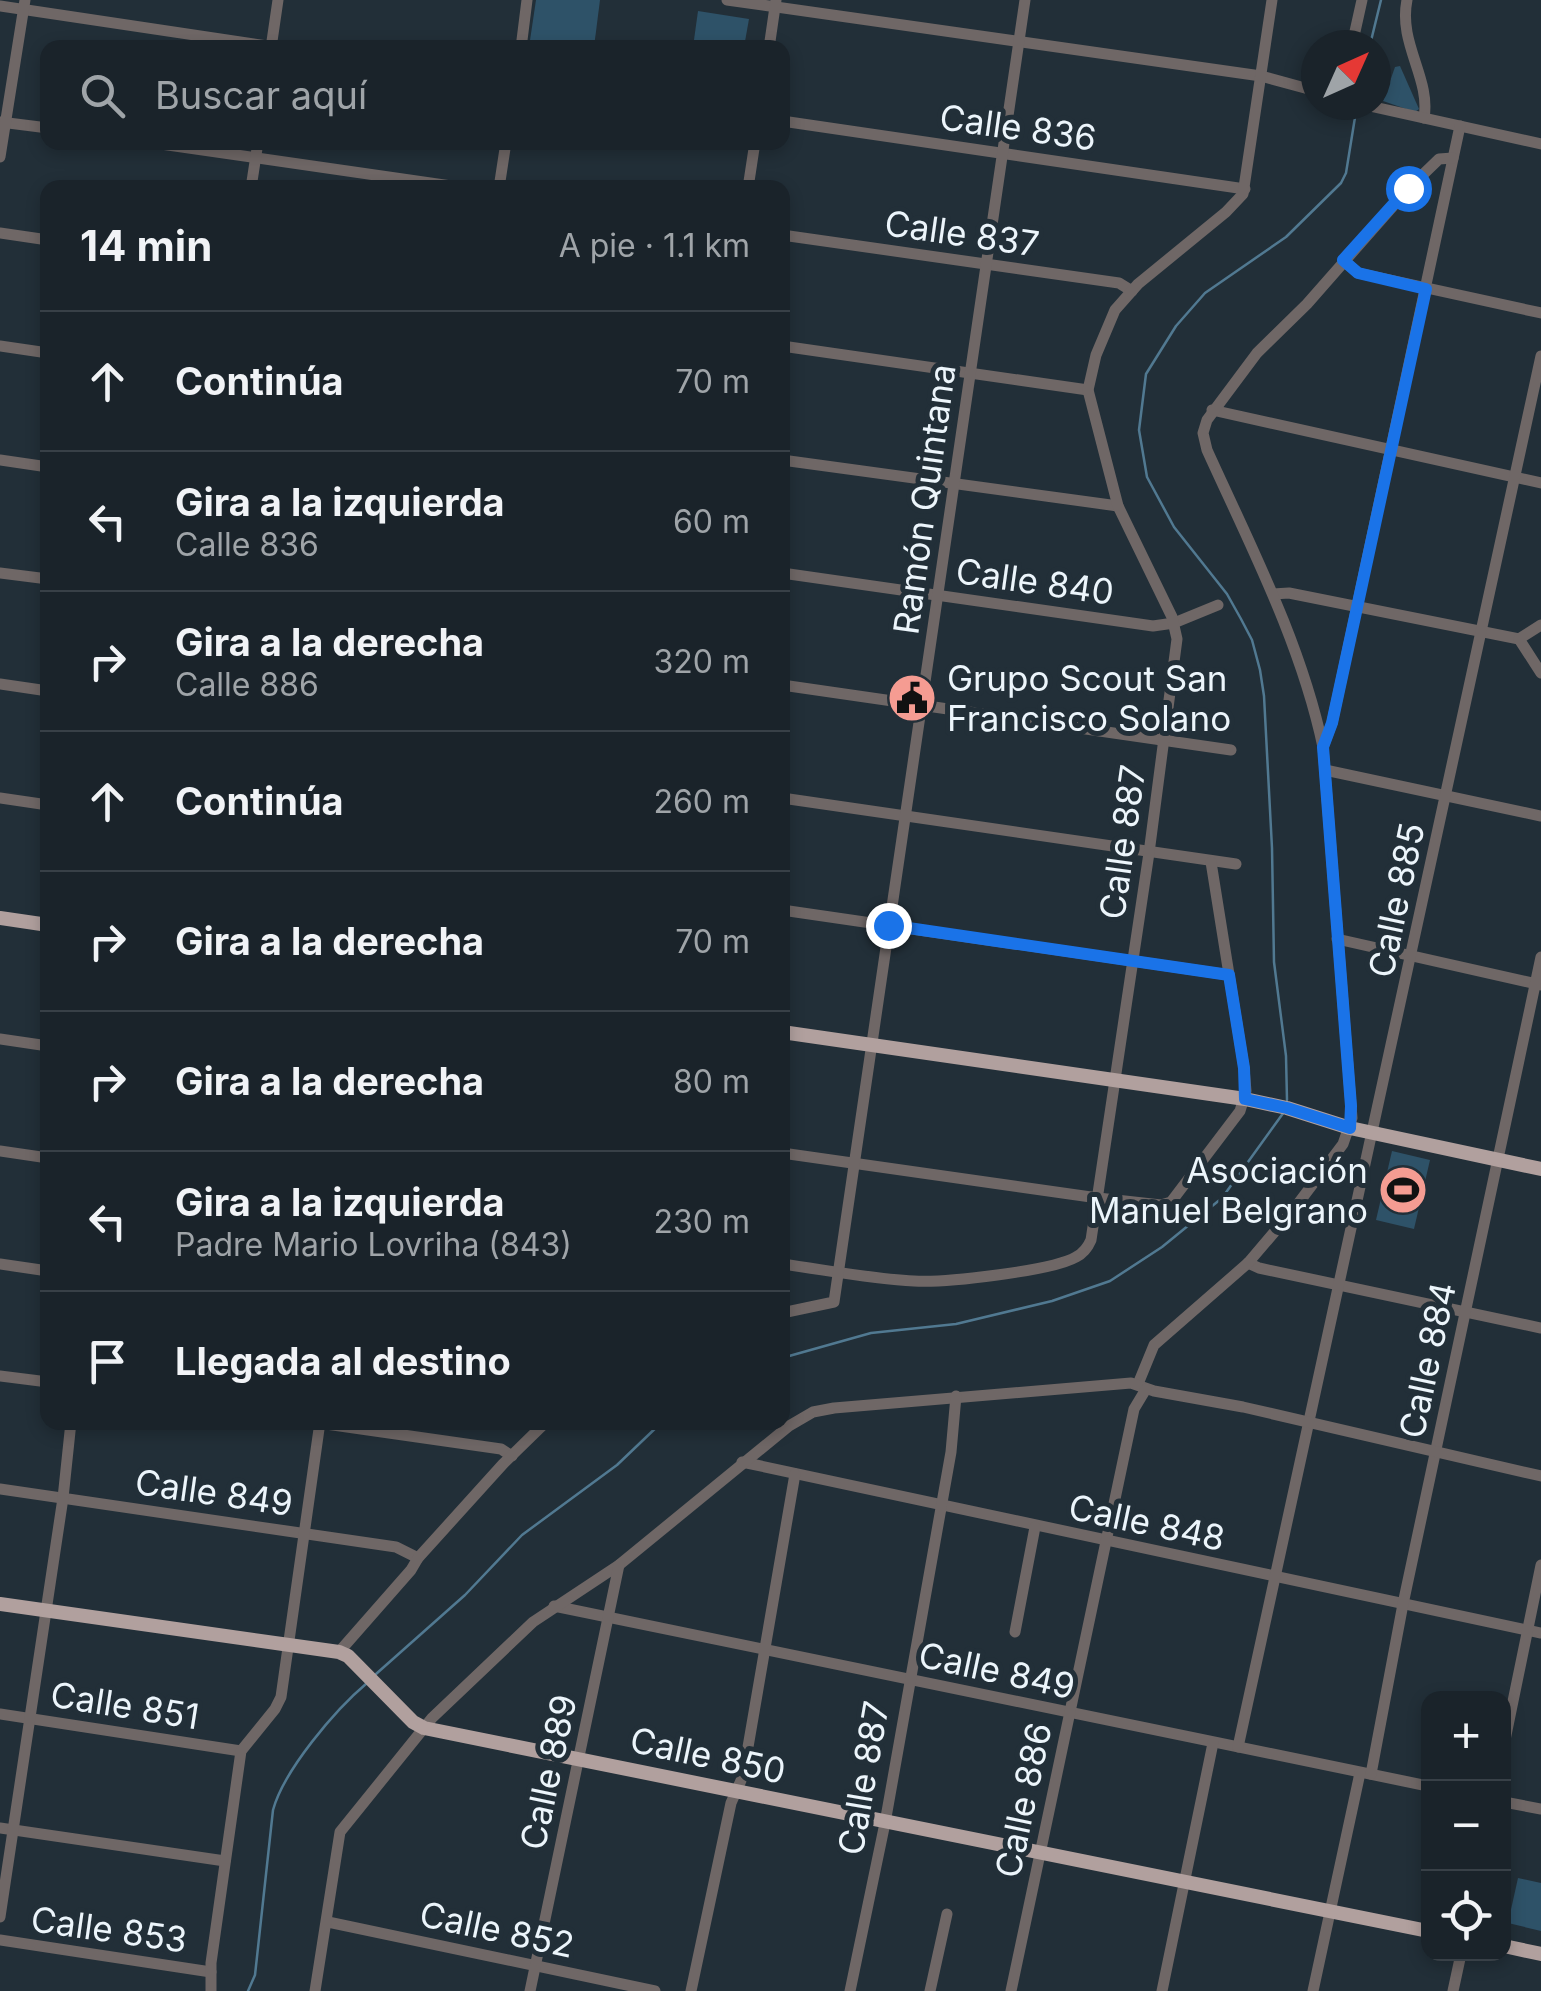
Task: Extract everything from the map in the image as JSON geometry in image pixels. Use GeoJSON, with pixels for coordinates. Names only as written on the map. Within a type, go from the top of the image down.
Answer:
{"type":"FeatureCollection","features":[{"type":"Feature","properties":{"kind":"main road"},"geometry":{"type":"LineString","coordinates":[[0,918],[40,924]]}},
{"type":"Feature","properties":{"kind":"main road"},"geometry":{"type":"LineString","coordinates":[[790,1033],[1245,1099],[1374,1134],[1541,1169]]}},
{"type":"Feature","properties":{"kind":"main road"},"geometry":{"type":"LineString","coordinates":[[0,1604],[338,1652],[359,1666],[413,1722],[424,1728]]}},
{"type":"Feature","properties":{"kind":"main road","name":"Calle 850"},"geometry":{"type":"LineString","coordinates":[[424,1728],[1421,1930]]}},
{"type":"Feature","properties":{"kind":"main road"},"geometry":{"type":"LineString","coordinates":[[1511,1948],[1541,1954]]}},
{"type":"Feature","properties":{"kind":"street"},"geometry":{"type":"LineString","coordinates":[[273,40],[278,0]]}},
{"type":"Feature","properties":{"kind":"street"},"geometry":{"type":"LineString","coordinates":[[522,40],[527,0]]}},
{"type":"Feature","properties":{"kind":"street"},"geometry":{"type":"LineString","coordinates":[[727,0],[775,3],[1261,76],[1301,87]]}},
{"type":"Feature","properties":{"kind":"street","name":"Ramón Quintana"},"geometry":{"type":"LineString","coordinates":[[790,1311],[834,1302],[1025,0]]}},
{"type":"Feature","properties":{"kind":"street"},"geometry":{"type":"LineString","coordinates":[[1174,623],[1118,506],[1088,390],[1106,325],[1132,290],[1235,205],[1245,188],[1272,0]]}},
{"type":"Feature","properties":{"kind":"street"},"geometry":{"type":"LineString","coordinates":[[1355,30],[1362,0]]}},
{"type":"Feature","properties":{"kind":"street"},"geometry":{"type":"LineString","coordinates":[[1407,0],[1404,30],[1425,100],[1424,118]]}},
{"type":"Feature","properties":{"kind":"street"},"geometry":{"type":"LineString","coordinates":[[770,40],[775,3]]}},
{"type":"Feature","properties":{"kind":"street"},"geometry":{"type":"LineString","coordinates":[[0,6],[24,5],[231,40]]}},
{"type":"Feature","properties":{"kind":"street"},"geometry":{"type":"LineString","coordinates":[[0,156],[2,122],[24,5]]}},
{"type":"Feature","properties":{"kind":"street"},"geometry":{"type":"LineString","coordinates":[[1391,111],[1541,144]]}},
{"type":"Feature","properties":{"kind":"street"},"geometry":{"type":"LineString","coordinates":[[2,122],[40,127]]}},
{"type":"Feature","properties":{"kind":"street","name":"Calle 836"},"geometry":{"type":"LineString","coordinates":[[790,122],[1245,188]]}},
{"type":"Feature","properties":{"kind":"street"},"geometry":{"type":"LineString","coordinates":[[1323,747],[1332,723],[1460,126]]}},
{"type":"Feature","properties":{"kind":"street"},"geometry":{"type":"LineString","coordinates":[[201,150],[409,180]]}},
{"type":"Feature","properties":{"kind":"street"},"geometry":{"type":"LineString","coordinates":[[252,180],[256,150]]}},
{"type":"Feature","properties":{"kind":"street"},"geometry":{"type":"LineString","coordinates":[[499,180],[505,150]]}},
{"type":"Feature","properties":{"kind":"street"},"geometry":{"type":"LineString","coordinates":[[749,180],[754,150]]}},
{"type":"Feature","properties":{"kind":"street"},"geometry":{"type":"LineString","coordinates":[[1344,1126],[1351,1106],[1323,747],[1312,697],[1273,594],[1207,450],[1204,427],[1212,410],[1257,353],[1307,304],[1343,260],[1434,163],[1443,157],[1453,158]]}},
{"type":"Feature","properties":{"kind":"street"},"geometry":{"type":"LineString","coordinates":[[0,233],[40,239]]}},
{"type":"Feature","properties":{"kind":"street","name":"Calle 837"},"geometry":{"type":"LineString","coordinates":[[790,237],[1119,283],[1132,290]]}},
{"type":"Feature","properties":{"kind":"street"},"geometry":{"type":"LineString","coordinates":[[1343,260],[1358,273],[1541,312]]}},
{"type":"Feature","properties":{"kind":"street"},"geometry":{"type":"LineString","coordinates":[[0,346],[40,352]]}},
{"type":"Feature","properties":{"kind":"street"},"geometry":{"type":"LineString","coordinates":[[790,347],[1088,390]]}},
{"type":"Feature","properties":{"kind":"street","name":"Calle 885"},"geometry":{"type":"LineString","coordinates":[[1238,1747],[1541,356]]}},
{"type":"Feature","properties":{"kind":"street"},"geometry":{"type":"LineString","coordinates":[[1212,410],[1541,483]]}},
{"type":"Feature","properties":{"kind":"street"},"geometry":{"type":"LineString","coordinates":[[0,460],[40,466]]}},
{"type":"Feature","properties":{"kind":"street"},"geometry":{"type":"LineString","coordinates":[[790,461],[1118,506]]}},
{"type":"Feature","properties":{"kind":"street"},"geometry":{"type":"LineString","coordinates":[[0,573],[40,579]]}},
{"type":"Feature","properties":{"kind":"street","name":"Calle 840"},"geometry":{"type":"LineString","coordinates":[[790,574],[1153,626],[1174,623],[1218,605]]}},
{"type":"Feature","properties":{"kind":"street"},"geometry":{"type":"LineString","coordinates":[[1273,594],[1290,593],[1519,639],[1541,625]]}},
{"type":"Feature","properties":{"kind":"street","name":"Calle 887"},"geometry":{"type":"LineString","coordinates":[[839,1271],[910,1281],[950,1280],[1067,1261],[1088,1246],[1150,853],[1176,645],[1174,623]]}},
{"type":"Feature","properties":{"kind":"street"},"geometry":{"type":"LineString","coordinates":[[1519,639],[1541,673]]}},
{"type":"Feature","properties":{"kind":"street"},"geometry":{"type":"LineString","coordinates":[[0,684],[40,690]]}},
{"type":"Feature","properties":{"kind":"street"},"geometry":{"type":"LineString","coordinates":[[790,687],[1230,750]]}},
{"type":"Feature","properties":{"kind":"street"},"geometry":{"type":"LineString","coordinates":[[1325,770],[1541,816]]}},
{"type":"Feature","properties":{"kind":"street"},"geometry":{"type":"LineString","coordinates":[[0,798],[40,804]]}},
{"type":"Feature","properties":{"kind":"street"},"geometry":{"type":"LineString","coordinates":[[790,799],[1236,864]]}},
{"type":"Feature","properties":{"kind":"street"},"geometry":{"type":"LineString","coordinates":[[790,1154],[1160,1206],[1171,1202],[1245,1099],[1244,1068],[1212,862]]}},
{"type":"Feature","properties":{"kind":"street"},"geometry":{"type":"LineString","coordinates":[[790,911],[1229,975]]}},
{"type":"Feature","properties":{"kind":"street"},"geometry":{"type":"LineString","coordinates":[[1337,939],[1538,984]]}},
{"type":"Feature","properties":{"kind":"street","name":"Calle 884"},"geometry":{"type":"LineString","coordinates":[[1313,1991],[1403,1604],[1541,957]]}},
{"type":"Feature","properties":{"kind":"street"},"geometry":{"type":"LineString","coordinates":[[0,1038],[40,1045]]}},
{"type":"Feature","properties":{"kind":"street","name":"Calle 886"},"geometry":{"type":"LineString","coordinates":[[1011,1991],[1134,1409],[1154,1345],[1248,1263],[1294,1210],[1343,1144],[1344,1126]]}},
{"type":"Feature","properties":{"kind":"street"},"geometry":{"type":"LineString","coordinates":[[0,1151],[40,1157]]}},
{"type":"Feature","properties":{"kind":"street"},"geometry":{"type":"LineString","coordinates":[[1248,1263],[1541,1328]]}},
{"type":"Feature","properties":{"kind":"street"},"geometry":{"type":"LineString","coordinates":[[0,1264],[40,1270]]}},
{"type":"Feature","properties":{"kind":"street"},"geometry":{"type":"LineString","coordinates":[[790,1265],[839,1271]]}},
{"type":"Feature","properties":{"kind":"street"},"geometry":{"type":"LineString","coordinates":[[0,1376],[40,1381]]}},
{"type":"Feature","properties":{"kind":"street"},"geometry":{"type":"LineString","coordinates":[[790,1425],[812,1412],[956,1396],[1142,1386],[1541,1476]]}},
{"type":"Feature","properties":{"kind":"street","name":"Calle 887"},"geometry":{"type":"LineString","coordinates":[[850,1991],[885,1823],[951,1452],[956,1396]]}},
{"type":"Feature","properties":{"kind":"street"},"geometry":{"type":"LineString","coordinates":[[0,1918],[70,1430]]}},
{"type":"Feature","properties":{"kind":"street"},"geometry":{"type":"LineString","coordinates":[[210,1991],[241,1751],[279,1704],[319,1430]]}},
{"type":"Feature","properties":{"kind":"street"},"geometry":{"type":"LineString","coordinates":[[369,1430],[502,1449],[512,1456]]}},
{"type":"Feature","properties":{"kind":"street"},"geometry":{"type":"LineString","coordinates":[[338,1652],[418,1558],[538,1430]]}},
{"type":"Feature","properties":{"kind":"street"},"geometry":{"type":"LineString","coordinates":[[314,1991],[340,1832],[424,1728],[532,1622],[619,1564],[783,1430]]}},
{"type":"Feature","properties":{"kind":"street","name":"Calle 848"},"geometry":{"type":"LineString","coordinates":[[742,1462],[1541,1634]]}},
{"type":"Feature","properties":{"kind":"street"},"geometry":{"type":"LineString","coordinates":[[691,1991],[736,1790],[743,1776],[796,1474]]}},
{"type":"Feature","properties":{"kind":"street","name":"Calle 849"},"geometry":{"type":"LineString","coordinates":[[0,1489],[306,1532],[396,1547],[418,1558]]}},
{"type":"Feature","properties":{"kind":"street"},"geometry":{"type":"LineString","coordinates":[[1015,1632],[1035,1527]]}},
{"type":"Feature","properties":{"kind":"street","name":"Calle 889"},"geometry":{"type":"LineString","coordinates":[[530,1991],[619,1564]]}},
{"type":"Feature","properties":{"kind":"street"},"geometry":{"type":"LineString","coordinates":[[1511,1710],[1541,1566]]}},
{"type":"Feature","properties":{"kind":"street","name":"Calle 849"},"geometry":{"type":"LineString","coordinates":[[554,1606],[1421,1785]]}},
{"type":"Feature","properties":{"kind":"street","name":"Calle 851"},"geometry":{"type":"LineString","coordinates":[[0,1714],[241,1751]]}},
{"type":"Feature","properties":{"kind":"street"},"geometry":{"type":"LineString","coordinates":[[1162,1991],[1213,1743]]}},
{"type":"Feature","properties":{"kind":"street"},"geometry":{"type":"LineString","coordinates":[[1511,1804],[1541,1810]]}},
{"type":"Feature","properties":{"kind":"street"},"geometry":{"type":"LineString","coordinates":[[0,1828],[226,1861]]}},
{"type":"Feature","properties":{"kind":"street"},"geometry":{"type":"LineString","coordinates":[[930,1991],[947,1914]]}},
{"type":"Feature","properties":{"kind":"street","name":"Calle 852"},"geometry":{"type":"LineString","coordinates":[[328,1922],[655,1991]]}},
{"type":"Feature","properties":{"kind":"street","name":"Calle 853"},"geometry":{"type":"LineString","coordinates":[[0,1940],[211,1972]]}},
{"type":"Feature","properties":{"kind":"street"},"geometry":{"type":"LineString","coordinates":[[1453,1991],[1459,1961]]}},
{"type":"Feature","properties":{"kind":"shaded area"},"geometry":{"type":"Polygon","coordinates":[[[536,0],[600,0],[595,40],[530,40],[536,0]]]}},
{"type":"Feature","properties":{"kind":"shaded area"},"geometry":{"type":"Polygon","coordinates":[[[698,11],[749,19],[745,40],[694,40],[698,11]]]}},
{"type":"Feature","properties":{"kind":"shaded area"},"geometry":{"type":"Polygon","coordinates":[[[1400,66],[1419,109],[1415,112],[1391,104],[1395,67],[1400,66]]]}},
{"type":"Feature","properties":{"kind":"shaded area","name":"Asociación Manuel Belgrano"},"geometry":{"type":"Polygon","coordinates":[[[1392,1151],[1430,1160],[1414,1229],[1376,1220],[1392,1151]]]}},
{"type":"Feature","properties":{"kind":"shaded area"},"geometry":{"type":"Polygon","coordinates":[[[1518,1878],[1541,1883],[1541,1931],[1511,1924],[1518,1878]]]}},
{"type":"Feature","properties":{"kind":"waterway"},"geometry":{"type":"LineString","coordinates":[[1374,30],[1381,0]]}},
{"type":"Feature","properties":{"kind":"waterway"},"geometry":{"type":"LineString","coordinates":[[1287,1100],[1286,1056],[1274,962],[1272,848],[1260,670],[1252,640],[1227,594],[1174,527],[1147,477],[1139,430],[1146,374],[1176,326],[1205,293],[1286,237],[1341,183],[1355,120]]}},
{"type":"Feature","properties":{"kind":"waterway"},"geometry":{"type":"LineString","coordinates":[[790,1356],[871,1333],[956,1324],[1052,1301],[1110,1281],[1162,1247],[1222,1198],[1284,1112]]}},
{"type":"Feature","properties":{"kind":"waterway"},"geometry":{"type":"LineString","coordinates":[[376,1674],[465,1595],[522,1535],[617,1465],[654,1430]]}},
{"type":"Feature","properties":{"kind":"waterway"},"geometry":{"type":"LineString","coordinates":[[248,1991],[255,1975],[273,1810],[279,1794],[312,1742],[367,1683]]}},
{"type":"Feature","properties":{"kind":"place","name":"Grupo Scout San Francisco Solano"},"geometry":{"type":"Point","coordinates":[912,698]}},
{"type":"Feature","properties":{"kind":"place","name":"Asociación Manuel Belgrano"},"geometry":{"type":"Point","coordinates":[1403,1190]}},
{"type":"Feature","properties":{"kind":"route"},"geometry":{"type":"LineString","coordinates":[[888,925],[1229,975],[1245,1099],[1350,1128],[1323,747],[1332,723],[1426,289],[1358,273],[1343,260],[1408,188]]}}]}
